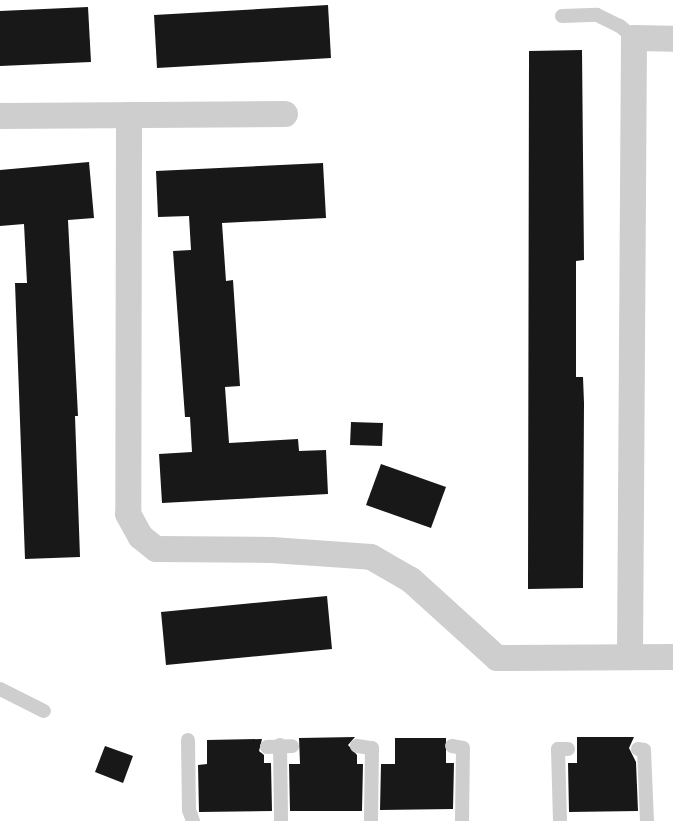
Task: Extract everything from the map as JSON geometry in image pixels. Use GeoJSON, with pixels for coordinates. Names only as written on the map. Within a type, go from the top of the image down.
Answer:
{"type":"FeatureCollection","features":[{"type":"Feature","properties":{"kind":"street"},"geometry":{"type":"LineString","coordinates":[[630,657],[634,38],[673,39]]}},
{"type":"Feature","properties":{"kind":"street"},"geometry":{"type":"LineString","coordinates":[[0,116],[285,114]]}},
{"type":"Feature","properties":{"kind":"street"},"geometry":{"type":"LineString","coordinates":[[129,115],[128,514],[141,537],[156,549],[272,550],[371,557],[411,580],[497,658],[673,657]]}},
{"type":"Feature","properties":{"kind":"lane"},"geometry":{"type":"LineString","coordinates":[[562,16],[597,15],[620,26],[634,38]]}},
{"type":"Feature","properties":{"kind":"lane"},"geometry":{"type":"LineString","coordinates":[[0,689],[44,711]]}},
{"type":"Feature","properties":{"kind":"lane"},"geometry":{"type":"LineString","coordinates":[[188,740],[189,810],[193,821]]}},
{"type":"Feature","properties":{"kind":"lane"},"geometry":{"type":"LineString","coordinates":[[280,746],[281,821]]}},
{"type":"Feature","properties":{"kind":"lane"},"geometry":{"type":"LineString","coordinates":[[357,746],[387,747]]}},
{"type":"Feature","properties":{"kind":"lane"},"geometry":{"type":"LineString","coordinates":[[452,746],[463,748],[462,821]]}},
{"type":"Feature","properties":{"kind":"lane"},"geometry":{"type":"LineString","coordinates":[[371,821],[372,748]]}},
{"type":"Feature","properties":{"kind":"lane"},"geometry":{"type":"LineString","coordinates":[[560,821],[558,749],[568,748]]}},
{"type":"Feature","properties":{"kind":"lane"},"geometry":{"type":"LineString","coordinates":[[638,749],[644,750],[647,821]]}},
{"type":"Feature","properties":{"kind":"building"},"geometry":{"type":"Polygon","coordinates":[[[328,5],[331,58],[157,68],[154,15],[328,5]]]}},
{"type":"Feature","properties":{"kind":"building"},"geometry":{"type":"Polygon","coordinates":[[[88,7],[91,62],[0,66],[0,11],[88,7]]]}},
{"type":"Feature","properties":{"kind":"building"},"geometry":{"type":"Polygon","coordinates":[[[582,50],[584,260],[576,261],[576,377],[583,377],[584,403],[583,588],[528,589],[529,51],[582,50]]]}},
{"type":"Feature","properties":{"kind":"building"},"geometry":{"type":"Polygon","coordinates":[[[89,162],[94,218],[68,220],[78,416],[75,416],[80,557],[25,559],[15,283],[27,283],[24,224],[0,226],[0,170],[89,162]]]}},
{"type":"Feature","properties":{"kind":"building"},"geometry":{"type":"Polygon","coordinates":[[[323,163],[326,218],[222,223],[226,281],[233,280],[240,386],[225,387],[229,443],[298,439],[299,451],[326,450],[328,494],[162,503],[159,454],[192,452],[190,417],[185,417],[173,251],[191,250],[189,216],[158,217],[156,171],[323,163]]]}},
{"type":"Feature","properties":{"kind":"building"},"geometry":{"type":"Polygon","coordinates":[[[351,422],[383,423],[382,446],[350,445],[351,422]]]}},
{"type":"Feature","properties":{"kind":"building"},"geometry":{"type":"Polygon","coordinates":[[[381,464],[446,487],[431,528],[366,505],[381,464]]]}},
{"type":"Feature","properties":{"kind":"building"},"geometry":{"type":"Polygon","coordinates":[[[327,596],[332,649],[166,665],[161,612],[327,596]]]}},
{"type":"Feature","properties":{"kind":"building"},"geometry":{"type":"Polygon","coordinates":[[[355,737],[348,745],[357,755],[357,764],[363,764],[362,811],[290,811],[289,764],[300,764],[299,738],[355,737]]]}},
{"type":"Feature","properties":{"kind":"building"},"geometry":{"type":"Polygon","coordinates":[[[577,737],[634,737],[629,748],[636,762],[638,811],[569,812],[568,763],[577,763],[577,737]]]}},
{"type":"Feature","properties":{"kind":"building"},"geometry":{"type":"Polygon","coordinates":[[[395,738],[446,738],[446,763],[454,763],[453,809],[380,810],[381,764],[395,764],[395,738]]]}},
{"type":"Feature","properties":{"kind":"building"},"geometry":{"type":"Polygon","coordinates":[[[262,739],[259,751],[264,755],[264,763],[271,763],[272,811],[199,812],[198,765],[207,764],[207,740],[262,739]]]}},
{"type":"Feature","properties":{"kind":"building"},"geometry":{"type":"Polygon","coordinates":[[[105,746],[133,756],[123,783],[95,772],[105,746]]]}}]}
